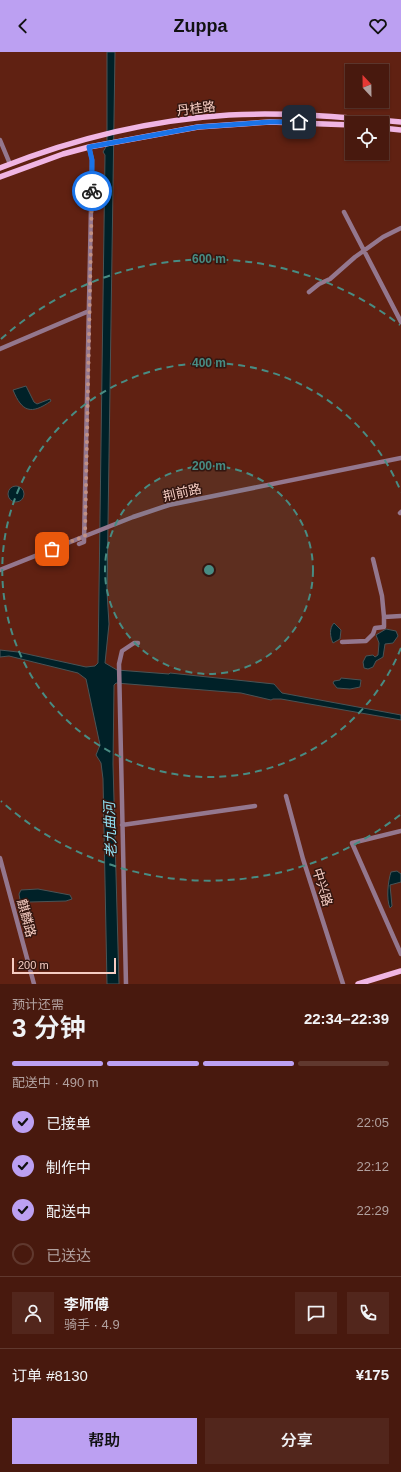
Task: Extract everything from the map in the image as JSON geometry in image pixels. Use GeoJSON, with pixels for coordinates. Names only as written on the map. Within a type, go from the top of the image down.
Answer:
{"type":"FeatureCollection","features":[{"type":"Feature","properties":{"kind":"main road","name":"丹桂路"},"geometry":{"type":"LineString","coordinates":[[0,168],[118,131],[193,119],[230,115],[333,116],[401,122]]}},
{"type":"Feature","properties":{"kind":"main road","name":"丹桂路"},"geometry":{"type":"LineString","coordinates":[[0,177],[63,154],[89,147],[198,127],[270,122],[345,125]]}},
{"type":"Feature","properties":{"kind":"main road"},"geometry":{"type":"LineString","coordinates":[[389,129],[401,130]]}},
{"type":"Feature","properties":{"kind":"main road"},"geometry":{"type":"LineString","coordinates":[[358,984],[401,971]]}},
{"type":"Feature","properties":{"kind":"street"},"geometry":{"type":"LineString","coordinates":[[0,140],[10,164]]}},
{"type":"Feature","properties":{"kind":"street"},"geometry":{"type":"LineString","coordinates":[[79,544],[84,542],[85,536],[92,160],[89,147]]}},
{"type":"Feature","properties":{"kind":"street"},"geometry":{"type":"LineString","coordinates":[[344,212],[401,322]]}},
{"type":"Feature","properties":{"kind":"street"},"geometry":{"type":"LineString","coordinates":[[309,292],[319,284],[330,279],[354,257],[365,252],[383,237],[401,228]]}},
{"type":"Feature","properties":{"kind":"street"},"geometry":{"type":"LineString","coordinates":[[0,349],[89,312]]}},
{"type":"Feature","properties":{"kind":"street","name":"荆前路"},"geometry":{"type":"LineString","coordinates":[[0,570],[133,517],[169,505],[401,458]]}},
{"type":"Feature","properties":{"kind":"street"},"geometry":{"type":"LineString","coordinates":[[342,642],[366,641],[375,628],[384,627],[382,596],[373,559]]}},
{"type":"Feature","properties":{"kind":"street"},"geometry":{"type":"LineString","coordinates":[[384,617],[401,616]]}},
{"type":"Feature","properties":{"kind":"street"},"geometry":{"type":"LineString","coordinates":[[126,984],[119,669],[120,655],[122,651],[134,643],[138,643]]}},
{"type":"Feature","properties":{"kind":"street","name":"中兴路"},"geometry":{"type":"LineString","coordinates":[[286,796],[303,859],[343,984]]}},
{"type":"Feature","properties":{"kind":"street"},"geometry":{"type":"LineString","coordinates":[[122,825],[255,806]]}},
{"type":"Feature","properties":{"kind":"street"},"geometry":{"type":"LineString","coordinates":[[401,831],[352,843],[401,954]]}},
{"type":"Feature","properties":{"kind":"street","name":"麒麟路"},"geometry":{"type":"LineString","coordinates":[[0,858],[34,984]]}},
{"type":"Feature","properties":{"kind":"street"},"geometry":{"type":"LineString","coordinates":[[0,884],[6,882]]}},
{"type":"Feature","properties":{"kind":"water","name":"老九曲河"},"geometry":{"type":"Polygon","coordinates":[[[107,52],[115,52],[107,592],[109,624],[105,663],[117,670],[170,673],[274,684],[282,693],[401,715],[401,720],[281,699],[271,700],[241,693],[116,683],[114,685],[113,764],[119,984],[107,984],[103,779],[101,763],[96,755],[100,745],[86,679],[78,673],[9,656],[0,657],[0,650],[18,652],[86,667],[95,666],[98,663],[105,155],[103,152],[107,145],[107,52]]]}},
{"type":"Feature","properties":{"kind":"water"},"geometry":{"type":"Polygon","coordinates":[[[26,386],[34,402],[37,404],[50,399],[51,401],[38,408],[28,409],[24,407],[16,397],[13,390],[26,386]]]}},
{"type":"Feature","properties":{"kind":"water"},"geometry":{"type":"Polygon","coordinates":[[[16,486],[23,491],[24,494],[19,501],[16,502],[9,497],[8,494],[13,487],[16,486]]]}},
{"type":"Feature","properties":{"kind":"water"},"geometry":{"type":"Polygon","coordinates":[[[334,623],[341,630],[340,639],[333,643],[330,633],[331,627],[334,623]]]}},
{"type":"Feature","properties":{"kind":"water"},"geometry":{"type":"Polygon","coordinates":[[[386,629],[396,631],[398,636],[393,643],[385,644],[383,657],[376,661],[373,667],[368,669],[364,668],[363,662],[366,656],[373,655],[375,657],[378,655],[379,643],[376,635],[386,629]]]}},
{"type":"Feature","properties":{"kind":"water"},"geometry":{"type":"Polygon","coordinates":[[[341,678],[361,680],[360,687],[350,689],[337,688],[333,683],[341,678]]]}},
{"type":"Feature","properties":{"kind":"water"},"geometry":{"type":"Polygon","coordinates":[[[397,871],[401,874],[401,882],[390,885],[392,906],[390,908],[388,895],[389,880],[391,872],[397,871]]]}},
{"type":"Feature","properties":{"kind":"water"},"geometry":{"type":"Polygon","coordinates":[[[38,889],[70,895],[72,899],[66,901],[29,902],[20,900],[19,894],[21,890],[38,889]]]}},
{"type":"Feature","properties":{"kind":"way so far"},"geometry":{"type":"LineString","coordinates":[[52,549],[85,536],[92,191]]}},
{"type":"Feature","properties":{"kind":"route"},"geometry":{"type":"LineString","coordinates":[[92,191],[92,160],[89,147],[198,127],[270,122],[299,122]]}}]}
